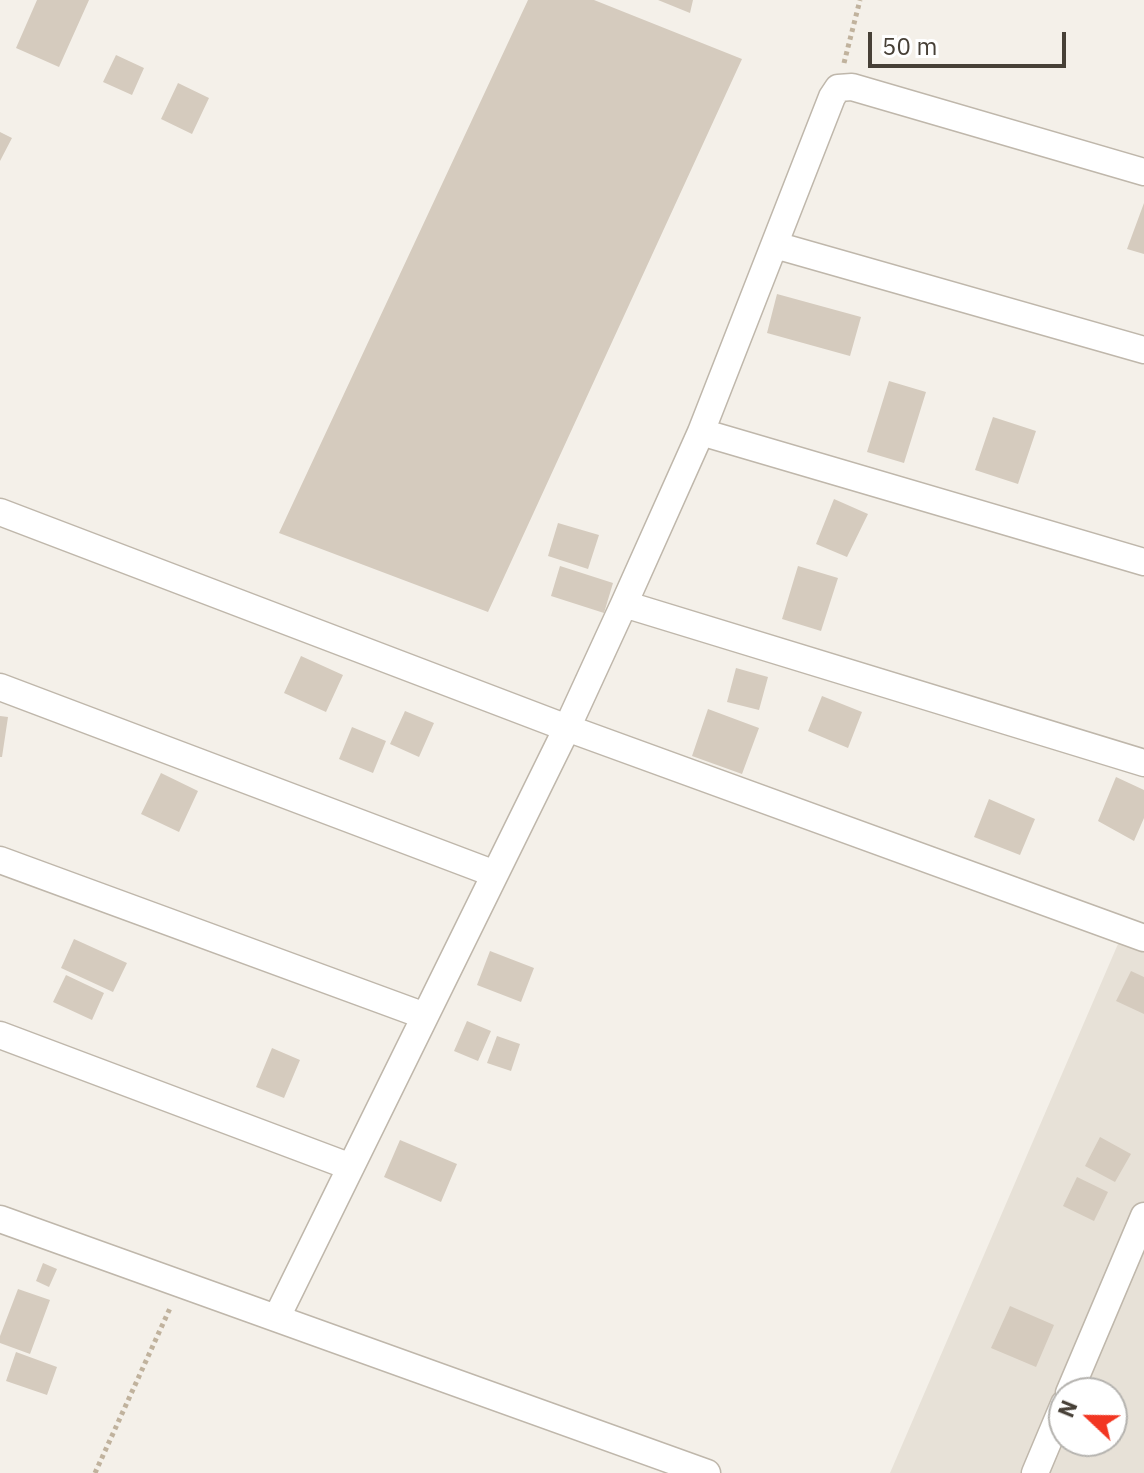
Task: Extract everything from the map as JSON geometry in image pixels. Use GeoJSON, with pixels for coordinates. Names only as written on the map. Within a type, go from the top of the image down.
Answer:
{"type":"FeatureCollection","features":[{"type":"Feature","properties":{"kind":"street"},"geometry":{"type":"LineString","coordinates":[[277,1317],[567,728],[624,604],[701,432],[838,88],[852,87],[1144,172]]}},
{"type":"Feature","properties":{"kind":"street"},"geometry":{"type":"LineString","coordinates":[[775,245],[1144,350]]}},
{"type":"Feature","properties":{"kind":"street"},"geometry":{"type":"LineString","coordinates":[[701,432],[1144,562]]}},
{"type":"Feature","properties":{"kind":"street"},"geometry":{"type":"LineString","coordinates":[[0,512],[567,728],[1144,938]]}},
{"type":"Feature","properties":{"kind":"street"},"geometry":{"type":"LineString","coordinates":[[624,604],[1144,763]]}},
{"type":"Feature","properties":{"kind":"street"},"geometry":{"type":"LineString","coordinates":[[0,687],[495,874]]}},
{"type":"Feature","properties":{"kind":"street"},"geometry":{"type":"LineString","coordinates":[[0,860],[425,1016]]}},
{"type":"Feature","properties":{"kind":"street"},"geometry":{"type":"LineString","coordinates":[[0,1035],[351,1167]]}},
{"type":"Feature","properties":{"kind":"street"},"geometry":{"type":"LineString","coordinates":[[1076,1377],[1144,1216]]}},
{"type":"Feature","properties":{"kind":"street"},"geometry":{"type":"LineString","coordinates":[[0,1219],[707,1473]]}},
{"type":"Feature","properties":{"kind":"street"},"geometry":{"type":"LineString","coordinates":[[1035,1473],[1048,1442]]}},
{"type":"Feature","properties":{"kind":"path"},"geometry":{"type":"LineString","coordinates":[[838,88],[860,0]]}},
{"type":"Feature","properties":{"kind":"path"},"geometry":{"type":"LineString","coordinates":[[95,1473],[181,1283]]}},
{"type":"Feature","properties":{"kind":"shaded area"},"geometry":{"type":"Polygon","coordinates":[[[1124,930],[1144,937],[1144,1473],[890,1473],[1124,930]]]}},
{"type":"Feature","properties":{"kind":"building"},"geometry":{"type":"Polygon","coordinates":[[[37,0],[89,0],[59,67],[16,48],[37,0]]]}},
{"type":"Feature","properties":{"kind":"building"},"geometry":{"type":"Polygon","coordinates":[[[528,0],[594,0],[742,59],[488,612],[279,533],[528,0]]]}},
{"type":"Feature","properties":{"kind":"building"},"geometry":{"type":"Polygon","coordinates":[[[658,0],[693,0],[690,13],[658,0]]]}},
{"type":"Feature","properties":{"kind":"building"},"geometry":{"type":"Polygon","coordinates":[[[116,55],[144,68],[132,95],[103,82],[116,55]]]}},
{"type":"Feature","properties":{"kind":"building"},"geometry":{"type":"Polygon","coordinates":[[[178,83],[209,98],[192,134],[161,119],[178,83]]]}},
{"type":"Feature","properties":{"kind":"building"},"geometry":{"type":"Polygon","coordinates":[[[0,132],[12,138],[0,161],[0,132]]]}},
{"type":"Feature","properties":{"kind":"building"},"geometry":{"type":"Polygon","coordinates":[[[1144,203],[1144,254],[1127,249],[1144,203]]]}},
{"type":"Feature","properties":{"kind":"building"},"geometry":{"type":"Polygon","coordinates":[[[777,294],[861,317],[850,356],[767,333],[777,294]]]}},
{"type":"Feature","properties":{"kind":"building"},"geometry":{"type":"Polygon","coordinates":[[[889,381],[926,392],[904,463],[867,452],[889,381]]]}},
{"type":"Feature","properties":{"kind":"building"},"geometry":{"type":"Polygon","coordinates":[[[993,417],[1036,431],[1018,484],[975,470],[993,417]]]}},
{"type":"Feature","properties":{"kind":"building"},"geometry":{"type":"Polygon","coordinates":[[[834,499],[868,514],[847,557],[816,544],[834,499]]]}},
{"type":"Feature","properties":{"kind":"building"},"geometry":{"type":"Polygon","coordinates":[[[558,523],[599,535],[588,569],[548,556],[558,523]]]}},
{"type":"Feature","properties":{"kind":"building"},"geometry":{"type":"Polygon","coordinates":[[[560,566],[613,583],[604,613],[551,596],[560,566]]]}},
{"type":"Feature","properties":{"kind":"building"},"geometry":{"type":"Polygon","coordinates":[[[798,566],[838,578],[821,631],[782,619],[798,566]]]}},
{"type":"Feature","properties":{"kind":"building"},"geometry":{"type":"Polygon","coordinates":[[[301,656],[343,675],[326,712],[284,693],[301,656]]]}},
{"type":"Feature","properties":{"kind":"building"},"geometry":{"type":"Polygon","coordinates":[[[736,668],[768,677],[759,710],[727,702],[736,668]]]}},
{"type":"Feature","properties":{"kind":"building"},"geometry":{"type":"Polygon","coordinates":[[[822,696],[862,712],[848,748],[808,731],[822,696]]]}},
{"type":"Feature","properties":{"kind":"building"},"geometry":{"type":"Polygon","coordinates":[[[708,709],[759,728],[742,774],[692,756],[708,709]]]}},
{"type":"Feature","properties":{"kind":"building"},"geometry":{"type":"Polygon","coordinates":[[[405,711],[434,723],[419,757],[390,744],[405,711]]]}},
{"type":"Feature","properties":{"kind":"building"},"geometry":{"type":"Polygon","coordinates":[[[0,716],[8,717],[2,757],[0,757],[0,716]]]}},
{"type":"Feature","properties":{"kind":"building"},"geometry":{"type":"Polygon","coordinates":[[[352,727],[386,741],[373,773],[339,759],[352,727]]]}},
{"type":"Feature","properties":{"kind":"building"},"geometry":{"type":"Polygon","coordinates":[[[161,773],[198,791],[179,832],[141,814],[161,773]]]}},
{"type":"Feature","properties":{"kind":"building"},"geometry":{"type":"Polygon","coordinates":[[[1116,777],[1144,790],[1144,818],[1134,841],[1098,821],[1116,777]]]}},
{"type":"Feature","properties":{"kind":"building"},"geometry":{"type":"Polygon","coordinates":[[[989,799],[1035,819],[1020,855],[974,837],[989,799]]]}},
{"type":"Feature","properties":{"kind":"building"},"geometry":{"type":"Polygon","coordinates":[[[74,939],[127,963],[113,992],[61,968],[74,939]]]}},
{"type":"Feature","properties":{"kind":"building"},"geometry":{"type":"Polygon","coordinates":[[[490,951],[534,968],[521,1002],[477,985],[490,951]]]}},
{"type":"Feature","properties":{"kind":"building"},"geometry":{"type":"Polygon","coordinates":[[[1131,971],[1144,977],[1144,1014],[1116,1001],[1131,971]]]}},
{"type":"Feature","properties":{"kind":"building"},"geometry":{"type":"Polygon","coordinates":[[[66,975],[104,993],[92,1020],[53,1002],[66,975]]]}},
{"type":"Feature","properties":{"kind":"building"},"geometry":{"type":"Polygon","coordinates":[[[467,1021],[491,1031],[478,1061],[454,1051],[467,1021]]]}},
{"type":"Feature","properties":{"kind":"building"},"geometry":{"type":"Polygon","coordinates":[[[497,1036],[520,1044],[511,1071],[487,1063],[497,1036]]]}},
{"type":"Feature","properties":{"kind":"building"},"geometry":{"type":"Polygon","coordinates":[[[272,1048],[300,1060],[284,1098],[256,1087],[272,1048]]]}},
{"type":"Feature","properties":{"kind":"building"},"geometry":{"type":"Polygon","coordinates":[[[1100,1137],[1131,1154],[1115,1182],[1085,1166],[1100,1137]]]}},
{"type":"Feature","properties":{"kind":"building"},"geometry":{"type":"Polygon","coordinates":[[[400,1140],[457,1164],[441,1202],[384,1177],[400,1140]]]}},
{"type":"Feature","properties":{"kind":"building"},"geometry":{"type":"Polygon","coordinates":[[[1077,1177],[1108,1192],[1094,1221],[1063,1206],[1077,1177]]]}},
{"type":"Feature","properties":{"kind":"building"},"geometry":{"type":"Polygon","coordinates":[[[43,1263],[57,1269],[49,1287],[36,1281],[43,1263]]]}},
{"type":"Feature","properties":{"kind":"building"},"geometry":{"type":"Polygon","coordinates":[[[18,1289],[50,1300],[30,1354],[0,1343],[18,1289]]]}},
{"type":"Feature","properties":{"kind":"building"},"geometry":{"type":"Polygon","coordinates":[[[1010,1306],[1054,1325],[1036,1367],[991,1348],[1010,1306]]]}},
{"type":"Feature","properties":{"kind":"building"},"geometry":{"type":"Polygon","coordinates":[[[16,1352],[57,1367],[47,1395],[6,1381],[16,1352]]]}}]}
